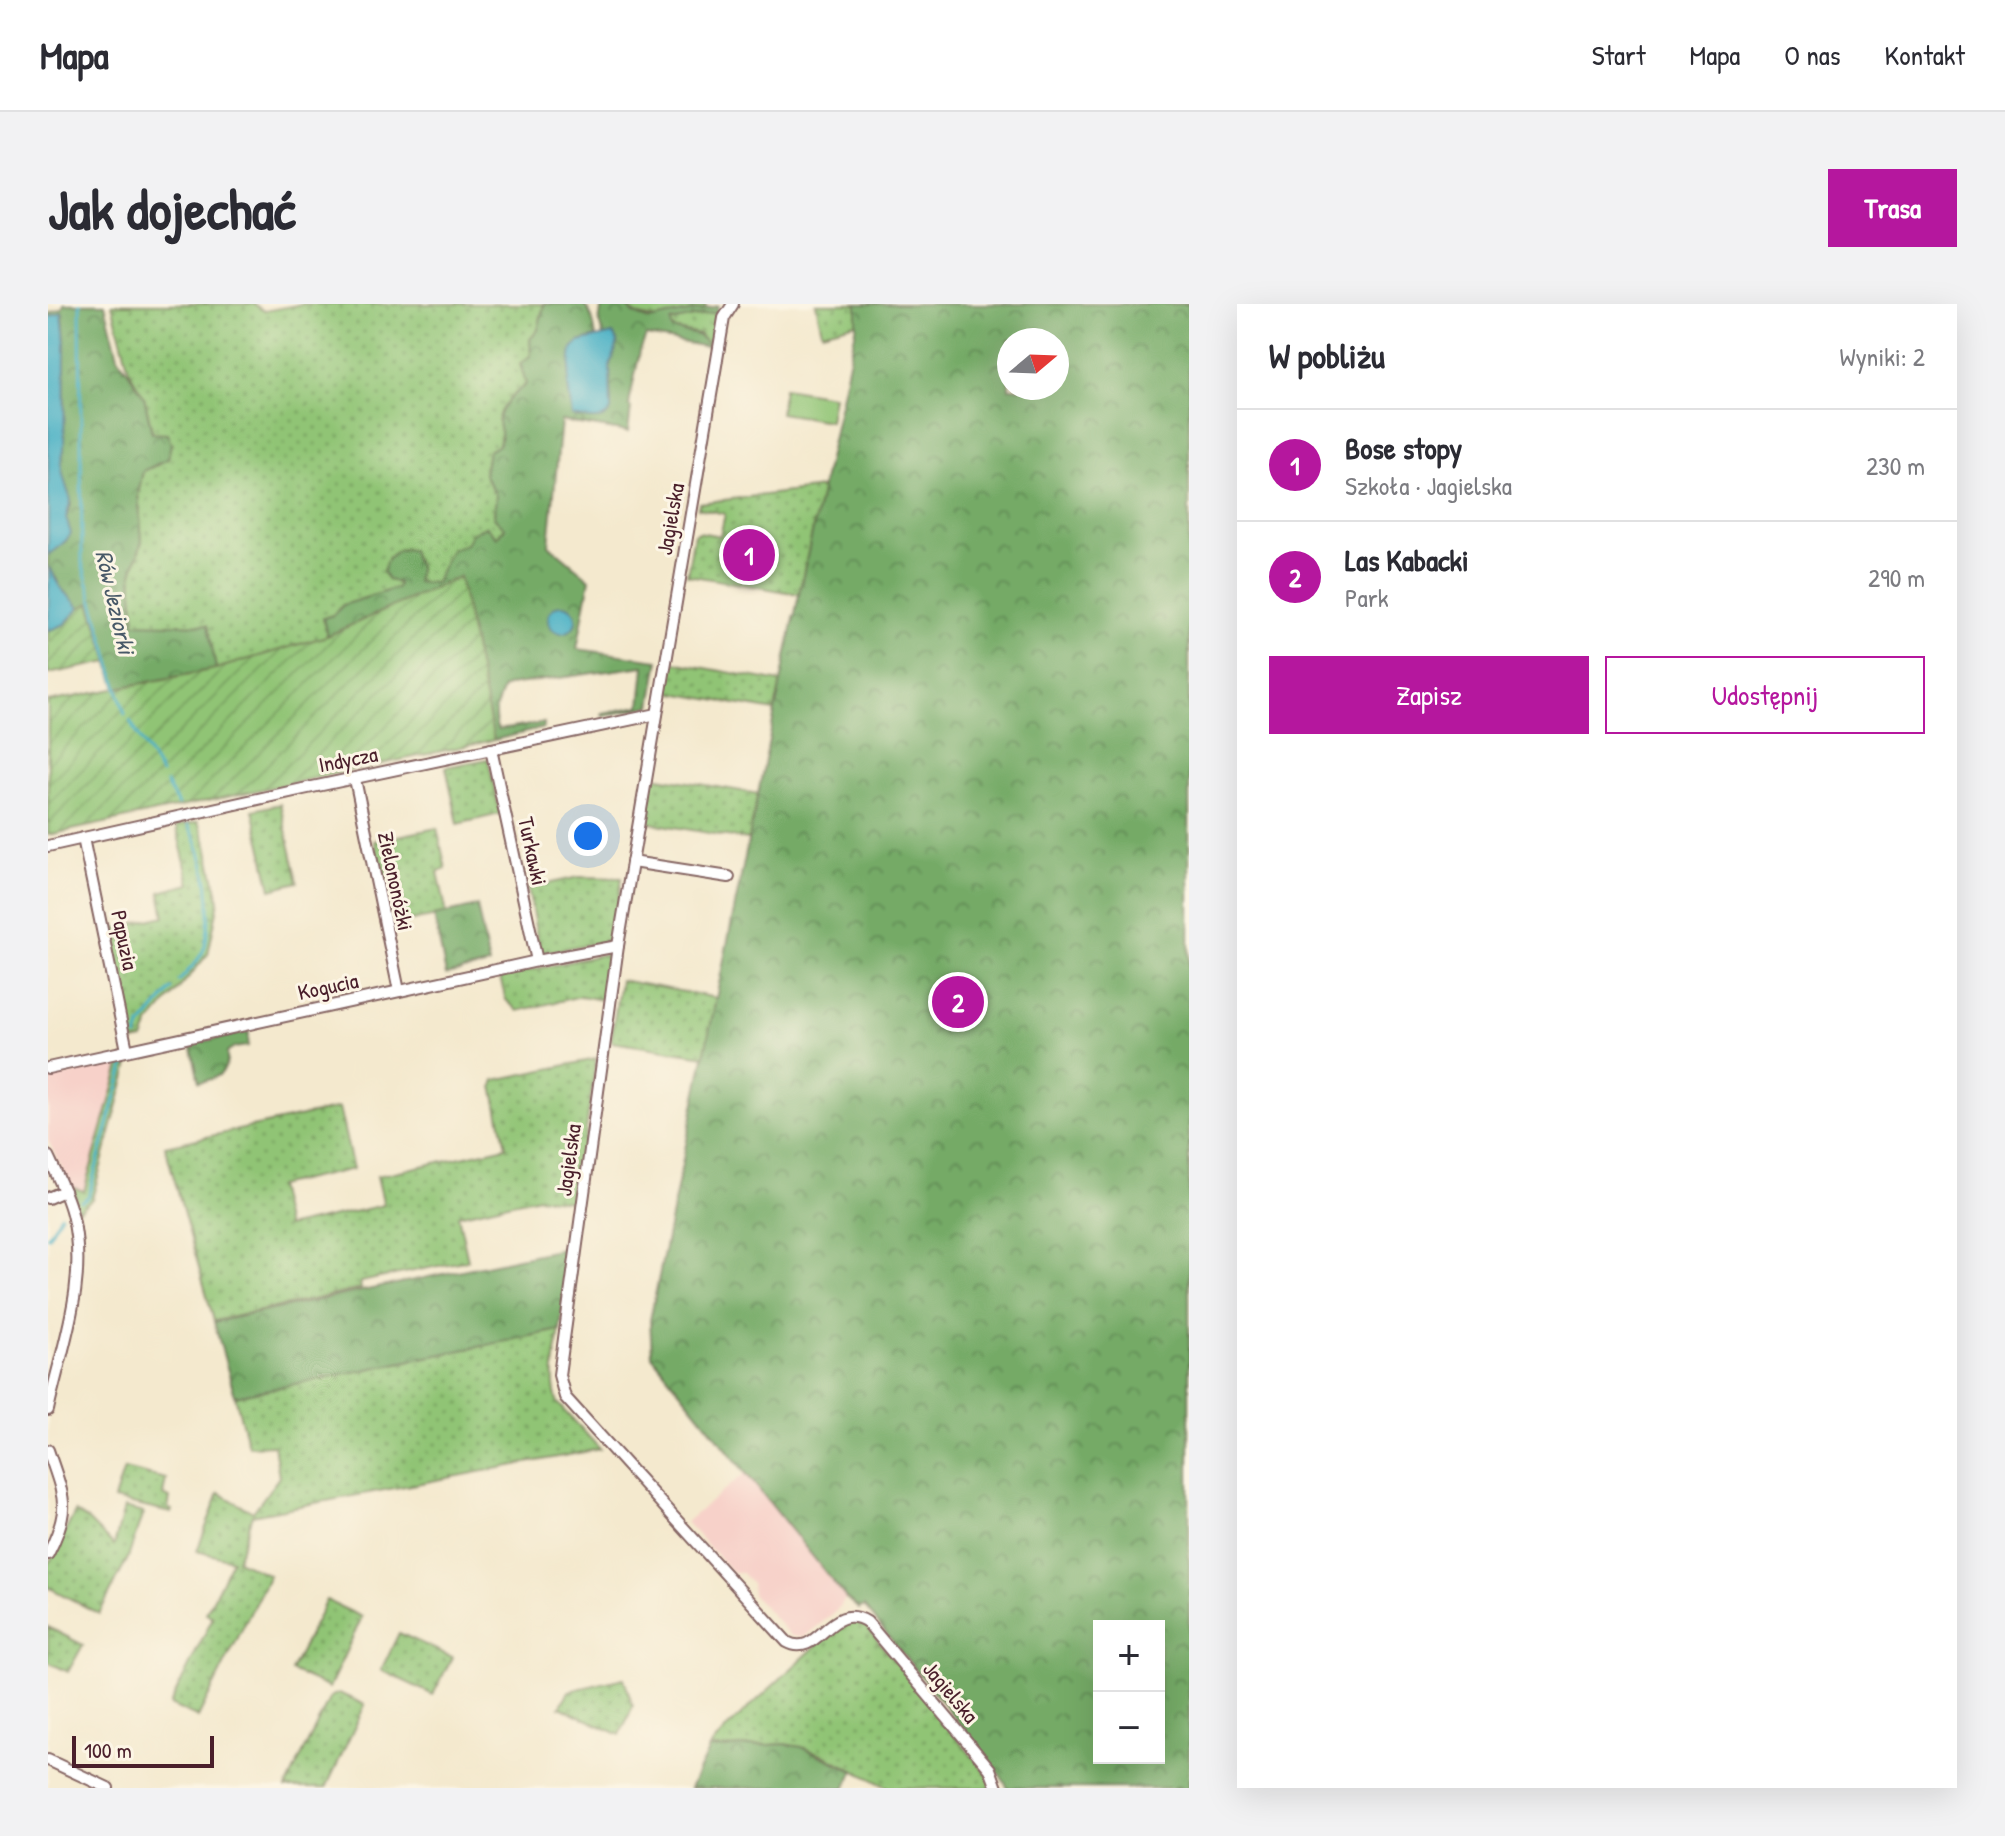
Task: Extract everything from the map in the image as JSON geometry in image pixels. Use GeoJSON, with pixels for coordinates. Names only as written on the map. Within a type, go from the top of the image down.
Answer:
{"type":"FeatureCollection","features":[{"type":"Feature","properties":{"kind":"street","name":"Jagielska"},"geometry":{"type":"LineString","coordinates":[[733,304],[724,318],[618,946],[559,1375],[565,1397],[787,1642],[798,1646],[807,1644],[847,1616],[857,1616],[867,1622],[990,1769],[997,1788]]}},
{"type":"Feature","properties":{"kind":"street","name":"Indycza"},"geometry":{"type":"LineString","coordinates":[[48,846],[657,714]]}},
{"type":"Feature","properties":{"kind":"street","name":"Turkawki"},"geometry":{"type":"LineString","coordinates":[[491,749],[537,961]]}},
{"type":"Feature","properties":{"kind":"street","name":"Zielononóżki"},"geometry":{"type":"LineString","coordinates":[[355,779],[399,991]]}},
{"type":"Feature","properties":{"kind":"street","name":"Papuzia"},"geometry":{"type":"LineString","coordinates":[[83,838],[127,1050]]}},
{"type":"Feature","properties":{"kind":"street"},"geometry":{"type":"LineString","coordinates":[[632,862],[729,877]]}},
{"type":"Feature","properties":{"kind":"street","name":"Kogucia"},"geometry":{"type":"LineString","coordinates":[[48,1068],[618,946]]}},
{"type":"Feature","properties":{"kind":"street"},"geometry":{"type":"LineString","coordinates":[[48,1156],[64,1191],[78,1251],[78,1277],[48,1410]]}},
{"type":"Feature","properties":{"kind":"street"},"geometry":{"type":"LineString","coordinates":[[48,1198],[64,1191]]}},
{"type":"Feature","properties":{"kind":"street"},"geometry":{"type":"LineString","coordinates":[[48,1450],[65,1495],[63,1522],[52,1535],[48,1554]]}},
{"type":"Feature","properties":{"kind":"street"},"geometry":{"type":"LineString","coordinates":[[48,1760],[108,1788]]}},
{"type":"Feature","properties":{"kind":"shaded area"},"geometry":{"type":"Polygon","coordinates":[[[122,1062],[84,1192],[71,1187],[48,1140],[48,1079],[122,1062]]]}},
{"type":"Feature","properties":{"kind":"shaded area"},"geometry":{"type":"Polygon","coordinates":[[[745,1473],[846,1598],[836,1611],[804,1637],[791,1636],[752,1594],[751,1583],[742,1573],[733,1573],[686,1522],[745,1473]]]}},
{"type":"Feature","properties":{"kind":"green space"},"geometry":{"type":"Polygon","coordinates":[[[64,304],[105,304],[118,356],[144,396],[152,433],[167,434],[171,443],[168,459],[143,471],[138,494],[142,541],[132,574],[135,623],[208,625],[216,669],[117,688],[90,604],[79,608],[48,568],[48,555],[66,541],[66,518],[71,505],[61,465],[64,449],[63,314],[48,318],[48,314],[62,309],[64,304]]]}},
{"type":"Feature","properties":{"kind":"green space"},"geometry":{"type":"Polygon","coordinates":[[[112,304],[254,304],[264,311],[303,304],[544,304],[538,330],[530,340],[528,380],[503,408],[499,445],[488,452],[484,474],[496,495],[494,517],[506,528],[498,537],[451,549],[435,583],[417,582],[418,567],[388,557],[383,573],[398,584],[397,588],[343,605],[333,615],[323,618],[327,636],[216,669],[207,625],[135,624],[132,574],[142,541],[138,494],[143,471],[160,464],[144,397],[129,370],[112,304]]]}},
{"type":"Feature","properties":{"kind":"green space"},"geometry":{"type":"Polygon","coordinates":[[[544,304],[584,304],[587,308],[596,337],[579,342],[611,411],[610,367],[618,342],[613,334],[603,336],[599,322],[602,304],[626,304],[632,313],[649,320],[718,306],[717,312],[671,322],[672,329],[702,338],[708,347],[646,336],[630,399],[628,432],[561,421],[549,545],[590,579],[577,649],[659,660],[651,706],[603,716],[602,713],[640,706],[644,666],[509,685],[503,688],[496,709],[498,730],[544,723],[544,728],[494,740],[459,577],[327,636],[323,618],[333,615],[343,605],[397,588],[398,583],[388,580],[383,573],[386,563],[400,550],[411,550],[418,567],[417,582],[435,583],[451,549],[466,544],[472,533],[486,526],[497,537],[505,528],[494,517],[496,495],[484,474],[488,451],[499,445],[498,420],[502,409],[526,384],[520,364],[531,355],[530,339],[538,330],[544,304]]]}},
{"type":"Feature","properties":{"kind":"green space"},"geometry":{"type":"Polygon","coordinates":[[[626,304],[645,304],[644,307],[705,304],[706,308],[652,318],[633,312],[626,304]]]}},
{"type":"Feature","properties":{"kind":"green space"},"geometry":{"type":"Polygon","coordinates":[[[816,304],[857,304],[857,323],[822,332],[816,304]]]}},
{"type":"Feature","properties":{"kind":"green space"},"geometry":{"type":"Polygon","coordinates":[[[857,304],[1189,304],[1189,1788],[1008,1788],[997,1770],[864,1606],[859,1609],[846,1598],[652,1356],[650,1320],[857,324],[857,304]]]}},
{"type":"Feature","properties":{"kind":"green space"},"geometry":{"type":"Polygon","coordinates":[[[717,312],[711,347],[700,335],[670,326],[671,322],[717,312]]]}},
{"type":"Feature","properties":{"kind":"green space"},"geometry":{"type":"Polygon","coordinates":[[[784,388],[833,396],[829,421],[780,413],[784,388]]]}},
{"type":"Feature","properties":{"kind":"green space"},"geometry":{"type":"Polygon","coordinates":[[[822,488],[799,594],[687,575],[694,534],[720,536],[725,514],[698,508],[699,503],[822,488]]]}},
{"type":"Feature","properties":{"kind":"green space"},"geometry":{"type":"Polygon","coordinates":[[[459,577],[494,740],[48,835],[48,702],[216,669],[327,636],[459,577]]]}},
{"type":"Feature","properties":{"kind":"green space"},"geometry":{"type":"Polygon","coordinates":[[[90,603],[109,662],[48,674],[48,631],[65,624],[79,608],[90,603]]]}},
{"type":"Feature","properties":{"kind":"green space"},"geometry":{"type":"Polygon","coordinates":[[[673,662],[781,682],[775,711],[668,692],[673,662]]]}},
{"type":"Feature","properties":{"kind":"green space"},"geometry":{"type":"Polygon","coordinates":[[[488,759],[500,814],[458,824],[446,767],[488,759]]]}},
{"type":"Feature","properties":{"kind":"green space"},"geometry":{"type":"Polygon","coordinates":[[[653,776],[759,794],[750,840],[645,822],[653,776]]]}},
{"type":"Feature","properties":{"kind":"green space"},"geometry":{"type":"Polygon","coordinates":[[[280,804],[298,882],[271,889],[253,810],[280,804]]]}},
{"type":"Feature","properties":{"kind":"green space"},"geometry":{"type":"Polygon","coordinates":[[[198,822],[207,845],[219,901],[208,954],[149,1024],[143,1040],[132,1042],[106,923],[110,920],[112,929],[165,916],[160,892],[190,884],[176,826],[198,822]]]}},
{"type":"Feature","properties":{"kind":"green space"},"geometry":{"type":"Polygon","coordinates":[[[437,828],[446,869],[438,872],[447,914],[391,925],[374,841],[437,828]]]}},
{"type":"Feature","properties":{"kind":"green space"},"geometry":{"type":"Polygon","coordinates":[[[579,877],[622,878],[613,940],[540,953],[528,888],[579,877]]]}},
{"type":"Feature","properties":{"kind":"green space"},"geometry":{"type":"Polygon","coordinates":[[[477,906],[489,965],[446,975],[434,916],[477,906]]]}},
{"type":"Feature","properties":{"kind":"green space"},"geometry":{"type":"Polygon","coordinates":[[[609,953],[603,1000],[581,996],[518,1011],[506,1000],[500,978],[504,976],[609,953]]]}},
{"type":"Feature","properties":{"kind":"green space"},"geometry":{"type":"Polygon","coordinates":[[[620,980],[717,998],[706,1056],[611,1042],[620,980]]]}},
{"type":"Feature","properties":{"kind":"green space"},"geometry":{"type":"Polygon","coordinates":[[[249,1032],[248,1046],[233,1048],[227,1053],[221,1074],[199,1082],[191,1044],[249,1032]]]}},
{"type":"Feature","properties":{"kind":"green space"},"geometry":{"type":"Polygon","coordinates":[[[131,1057],[92,1199],[78,1210],[71,1187],[84,1191],[122,1059],[131,1057]]]}},
{"type":"Feature","properties":{"kind":"green space"},"geometry":{"type":"Polygon","coordinates":[[[596,1059],[576,1202],[539,1197],[458,1215],[468,1260],[360,1282],[361,1289],[214,1321],[165,1146],[339,1108],[353,1169],[277,1186],[286,1227],[384,1205],[377,1176],[506,1147],[493,1086],[495,1080],[596,1059]]]}},
{"type":"Feature","properties":{"kind":"green space"},"geometry":{"type":"Polygon","coordinates":[[[566,1248],[572,1250],[560,1330],[235,1396],[214,1322],[566,1248]]]}},
{"type":"Feature","properties":{"kind":"green space"},"geometry":{"type":"Polygon","coordinates":[[[560,1330],[554,1376],[558,1403],[600,1449],[252,1515],[237,1560],[269,1575],[198,1718],[170,1705],[213,1617],[206,1613],[232,1560],[197,1551],[219,1493],[253,1512],[279,1477],[274,1445],[248,1446],[235,1396],[560,1330]]]}},
{"type":"Feature","properties":{"kind":"green space"},"geometry":{"type":"Polygon","coordinates":[[[124,1469],[166,1479],[163,1495],[170,1498],[168,1509],[172,1510],[171,1513],[114,1500],[124,1469]]]}},
{"type":"Feature","properties":{"kind":"green space"},"geometry":{"type":"Polygon","coordinates":[[[124,1508],[143,1513],[128,1558],[99,1614],[48,1587],[48,1566],[75,1512],[89,1521],[114,1546],[124,1508]]]}},
{"type":"Feature","properties":{"kind":"green space"},"geometry":{"type":"Polygon","coordinates":[[[326,1600],[362,1617],[329,1688],[291,1671],[326,1600]]]}},
{"type":"Feature","properties":{"kind":"green space"},"geometry":{"type":"Polygon","coordinates":[[[846,1618],[866,1626],[990,1778],[994,1788],[889,1788],[820,1753],[784,1744],[709,1749],[726,1729],[846,1618]]]}},
{"type":"Feature","properties":{"kind":"green space"},"geometry":{"type":"Polygon","coordinates":[[[48,1627],[83,1645],[68,1672],[48,1662],[48,1627]]]}},
{"type":"Feature","properties":{"kind":"green space"},"geometry":{"type":"Polygon","coordinates":[[[399,1633],[452,1657],[433,1695],[381,1670],[399,1633]]]}},
{"type":"Feature","properties":{"kind":"green space"},"geometry":{"type":"Polygon","coordinates":[[[624,1678],[633,1706],[620,1735],[560,1707],[569,1691],[624,1678]]]}},
{"type":"Feature","properties":{"kind":"green space"},"geometry":{"type":"Polygon","coordinates":[[[339,1693],[365,1705],[326,1788],[286,1788],[330,1697],[339,1693]]]}},
{"type":"Feature","properties":{"kind":"green space"},"geometry":{"type":"Polygon","coordinates":[[[784,1744],[802,1747],[854,1771],[845,1788],[690,1788],[709,1749],[784,1744]]]}},
{"type":"Feature","properties":{"kind":"water"},"geometry":{"type":"Polygon","coordinates":[[[62,313],[65,342],[62,462],[71,500],[66,518],[71,533],[48,555],[48,318],[62,313]]]}},
{"type":"Feature","properties":{"kind":"water"},"geometry":{"type":"Polygon","coordinates":[[[613,334],[618,342],[610,367],[611,411],[599,419],[572,416],[568,387],[572,348],[579,342],[613,334]]]}},
{"type":"Feature","properties":{"kind":"water"},"geometry":{"type":"Polygon","coordinates":[[[49,568],[62,590],[79,608],[65,624],[48,631],[49,568]]]}},
{"type":"Feature","properties":{"kind":"water"},"geometry":{"type":"Polygon","coordinates":[[[562,605],[572,609],[576,619],[572,629],[562,633],[552,629],[548,619],[552,609],[562,605]]]}},
{"type":"Feature","properties":{"kind":"waterway","name":"Rów Jeziorki"},"geometry":{"type":"LineString","coordinates":[[80,304],[82,563],[125,714]]}},
{"type":"Feature","properties":{"kind":"waterway","name":"Rów Jeziorki"},"geometry":{"type":"LineString","coordinates":[[130,721],[161,774]]}},
{"type":"Feature","properties":{"kind":"waterway","name":"Rów Jeziorki"},"geometry":{"type":"LineString","coordinates":[[166,783],[178,805]]}},
{"type":"Feature","properties":{"kind":"waterway","name":"Rów Jeziorki"},"geometry":{"type":"LineString","coordinates":[[179,981],[203,951],[209,916],[205,868],[188,825]]}},
{"type":"Feature","properties":{"kind":"waterway","name":"Rów Jeziorki"},"geometry":{"type":"LineString","coordinates":[[137,1037],[140,1027],[172,989]]}},
{"type":"Feature","properties":{"kind":"waterway","name":"Rów Jeziorki"},"geometry":{"type":"LineString","coordinates":[[81,1201],[88,1197],[126,1060]]}},
{"type":"Feature","properties":{"kind":"waterway","name":"Rów Jeziorki"},"geometry":{"type":"LineString","coordinates":[[48,1237],[61,1215]]}},
{"type":"Feature","properties":{"kind":"place","name":"Bose stopy"},"geometry":{"type":"Point","coordinates":[749,555]}},
{"type":"Feature","properties":{"kind":"place","name":"Las Kabacki"},"geometry":{"type":"Point","coordinates":[958,1002]}}]}
